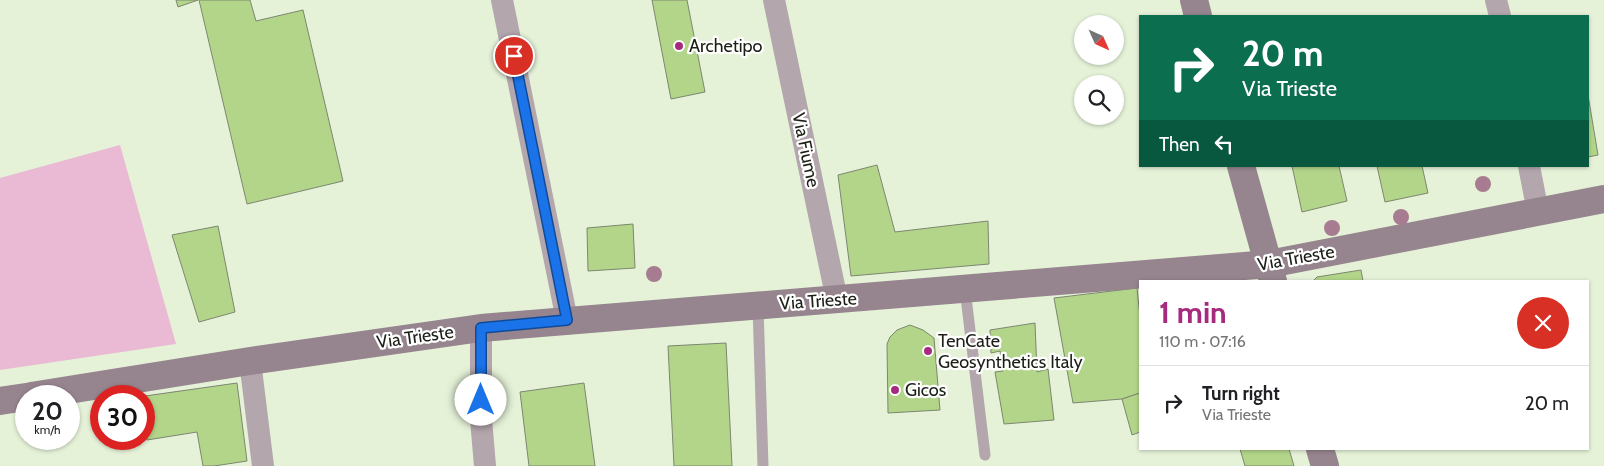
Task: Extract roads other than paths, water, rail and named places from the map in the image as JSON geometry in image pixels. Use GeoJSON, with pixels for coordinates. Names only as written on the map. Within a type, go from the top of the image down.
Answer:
{"type":"FeatureCollection","features":[{"type":"Feature","properties":{"kind":"street"},"geometry":{"type":"LineString","coordinates":[[502,0],[567,320]]}},
{"type":"Feature","properties":{"kind":"street","name":"Via Fiume"},"geometry":{"type":"LineString","coordinates":[[774,0],[837,300]]}},
{"type":"Feature","properties":{"kind":"street"},"geometry":{"type":"LineString","coordinates":[[1194,0],[1198,15]]}},
{"type":"Feature","properties":{"kind":"street"},"geometry":{"type":"LineString","coordinates":[[1496,0],[1500,15]]}},
{"type":"Feature","properties":{"kind":"street"},"geometry":{"type":"LineString","coordinates":[[1241,167],[1271,273]]}},
{"type":"Feature","properties":{"kind":"street"},"geometry":{"type":"LineString","coordinates":[[1529,167],[1538,212]]}},
{"type":"Feature","properties":{"kind":"street","name":"Via Trieste"},"geometry":{"type":"LineString","coordinates":[[80,388],[250,361],[481,328],[965,289],[1271,273],[1538,212],[1604,199]]}},
{"type":"Feature","properties":{"kind":"street"},"geometry":{"type":"LineString","coordinates":[[481,328],[481,419],[485,466]]}},
{"type":"Feature","properties":{"kind":"street"},"geometry":{"type":"LineString","coordinates":[[250,361],[263,466]]}},
{"type":"Feature","properties":{"kind":"street"},"geometry":{"type":"LineString","coordinates":[[0,401],[15,399]]}},
{"type":"Feature","properties":{"kind":"street"},"geometry":{"type":"LineString","coordinates":[[1320,450],[1325,466]]}},
{"type":"Feature","properties":{"kind":"lane"},"geometry":{"type":"LineString","coordinates":[[965,289],[985,455]]}},
{"type":"Feature","properties":{"kind":"lane"},"geometry":{"type":"LineString","coordinates":[[758,306],[763,466]]}},
{"type":"Feature","properties":{"kind":"place","name":"Archetipo"},"geometry":{"type":"Point","coordinates":[679,46]}},
{"type":"Feature","properties":{"kind":"place","name":"TenCate Geosynthetics Italy"},"geometry":{"type":"Point","coordinates":[928,351]}},
{"type":"Feature","properties":{"kind":"place","name":"Gicos"},"geometry":{"type":"Point","coordinates":[895,390]}}]}
